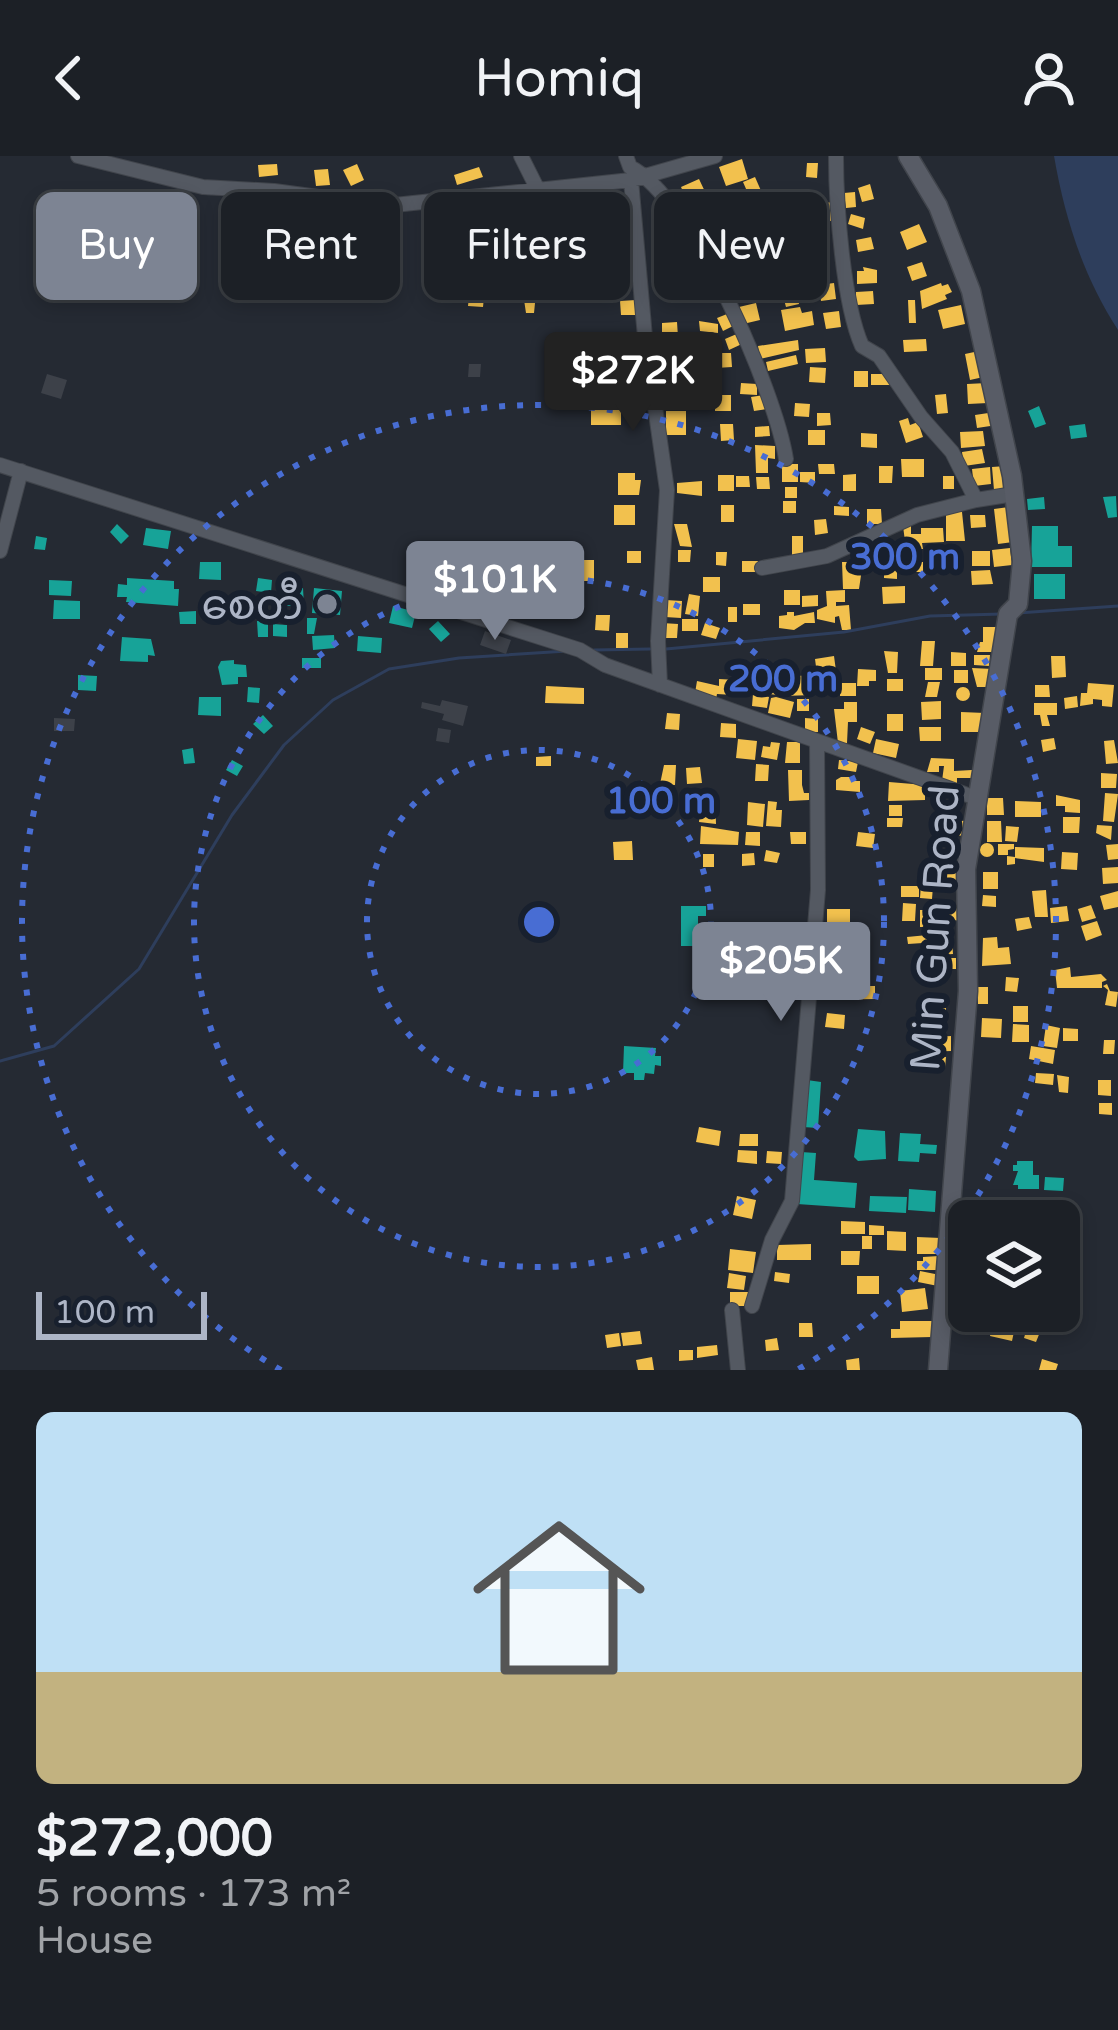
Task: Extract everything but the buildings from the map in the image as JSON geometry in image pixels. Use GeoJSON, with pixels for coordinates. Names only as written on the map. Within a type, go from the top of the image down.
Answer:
{"type":"FeatureCollection","features":[{"type":"Feature","properties":{"kind":"street"},"geometry":{"type":"LineString","coordinates":[[78,156],[203,187],[385,206],[632,180],[674,162],[715,156]]}},
{"type":"Feature","properties":{"kind":"street"},"geometry":{"type":"LineString","coordinates":[[521,156],[538,190]]}},
{"type":"Feature","properties":{"kind":"street"},"geometry":{"type":"LineString","coordinates":[[626,156],[630,167],[649,176],[683,223],[729,304],[766,386],[786,459]]}},
{"type":"Feature","properties":{"kind":"street"},"geometry":{"type":"LineString","coordinates":[[836,156],[836,201],[855,331],[862,346],[879,356],[952,452],[976,500]]}},
{"type":"Feature","properties":{"kind":"street","name":"Min Gun Road"},"geometry":{"type":"LineString","coordinates":[[908,156],[938,206],[971,291],[1014,494],[1022,561],[1018,604],[1008,614],[965,869],[968,991],[938,1370]]}},
{"type":"Feature","properties":{"kind":"street"},"geometry":{"type":"LineString","coordinates":[[632,180],[645,338],[667,490],[660,685]]}},
{"type":"Feature","properties":{"kind":"street"},"geometry":{"type":"LineString","coordinates":[[0,464],[580,650],[605,665],[976,798]]}},
{"type":"Feature","properties":{"kind":"street"},"geometry":{"type":"LineString","coordinates":[[0,551],[21,471]]}},
{"type":"Feature","properties":{"kind":"street"},"geometry":{"type":"LineString","coordinates":[[762,568],[827,556],[917,515],[1014,494]]}},
{"type":"Feature","properties":{"kind":"street"},"geometry":{"type":"LineString","coordinates":[[752,1306],[772,1240],[792,1201],[818,890],[817,741]]}},
{"type":"Feature","properties":{"kind":"street"},"geometry":{"type":"LineString","coordinates":[[732,1310],[738,1370]]}},
{"type":"Feature","properties":{"kind":"water"},"geometry":{"type":"Polygon","coordinates":[[[1054,156],[1118,156],[1118,330],[1077,246],[1054,156]]]}},
{"type":"Feature","properties":{"kind":"waterway"},"geometry":{"type":"LineString","coordinates":[[1018,613],[1118,606]]}},
{"type":"Feature","properties":{"kind":"waterway"},"geometry":{"type":"LineString","coordinates":[[666,649],[844,632],[930,616],[1002,614]]}},
{"type":"Feature","properties":{"kind":"waterway"},"geometry":{"type":"LineString","coordinates":[[594,650],[650,649]]}},
{"type":"Feature","properties":{"kind":"waterway"},"geometry":{"type":"LineString","coordinates":[[0,1061],[54,1046],[139,969],[232,815],[284,745],[333,700],[389,669],[459,658],[567,651]]}},
{"type":"Feature","properties":{"kind":"place","name":"စေတီ"},"geometry":{"type":"Point","coordinates":[327,604]}}]}
